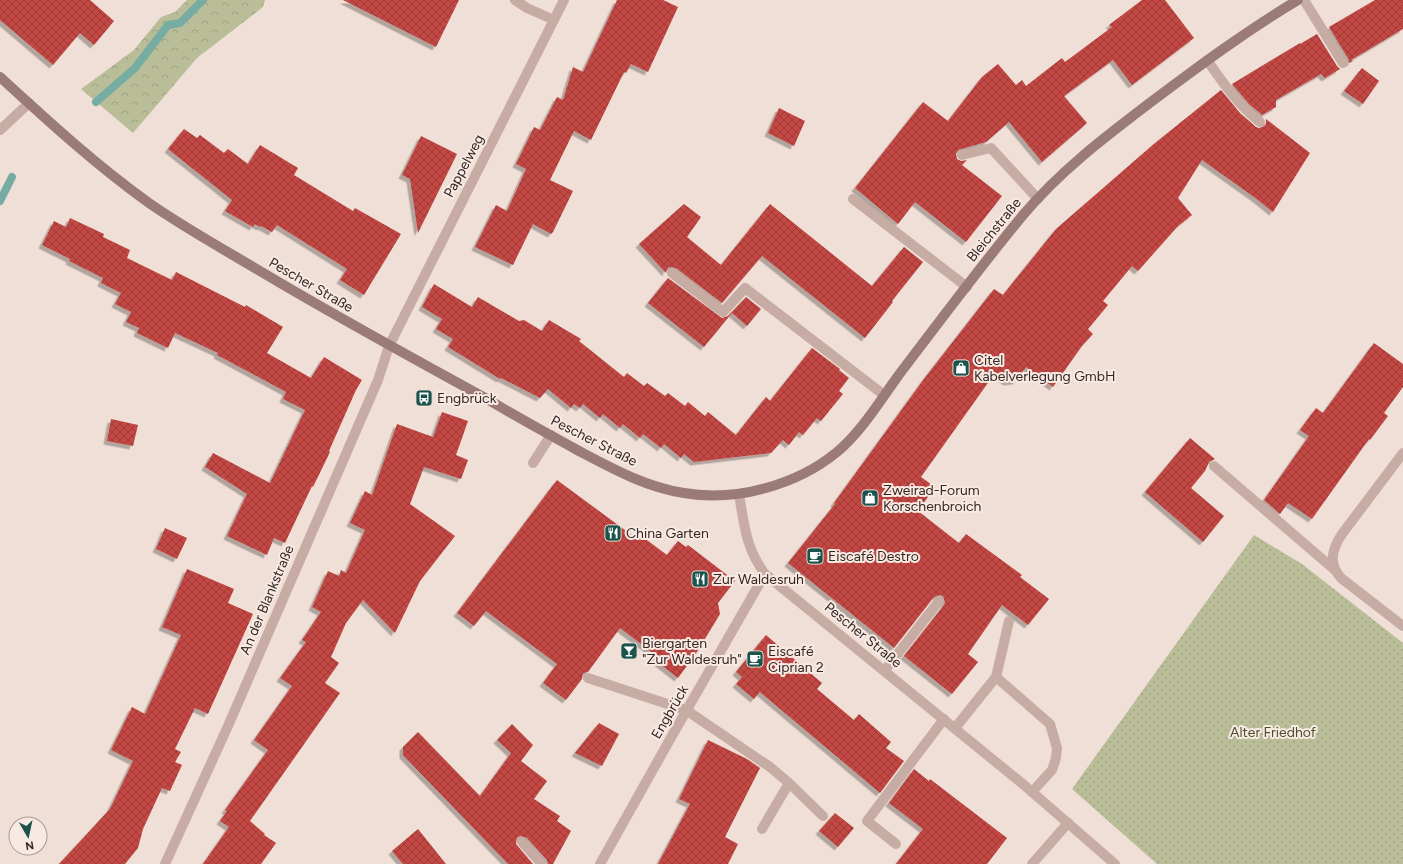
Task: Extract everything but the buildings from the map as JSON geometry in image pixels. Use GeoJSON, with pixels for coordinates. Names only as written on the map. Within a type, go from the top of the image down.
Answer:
{"type":"FeatureCollection","features":[{"type":"Feature","properties":{"kind":"main road","name":"Bleichstraße"},"geometry":{"type":"LineString","coordinates":[[739,494],[762,489],[801,475],[830,457],[846,444],[1021,218],[1068,168],[1207,60],[1262,22],[1298,0]]}},
{"type":"Feature","properties":{"kind":"main road","name":"Pescher Straße"},"geometry":{"type":"LineString","coordinates":[[0,77],[50,123],[150,203],[212,243],[389,346],[629,476],[655,486],[683,493],[698,495],[739,494]]}},
{"type":"Feature","properties":{"kind":"street"},"geometry":{"type":"LineString","coordinates":[[515,0],[527,8],[554,20]]}},
{"type":"Feature","properties":{"kind":"street","name":"Pappelweg"},"geometry":{"type":"LineString","coordinates":[[389,346],[564,0]]}},
{"type":"Feature","properties":{"kind":"street"},"geometry":{"type":"LineString","coordinates":[[1304,0],[1343,63]]}},
{"type":"Feature","properties":{"kind":"street"},"geometry":{"type":"LineString","coordinates":[[1207,60],[1236,100],[1260,122]]}},
{"type":"Feature","properties":{"kind":"street"},"geometry":{"type":"LineString","coordinates":[[0,130],[29,103]]}},
{"type":"Feature","properties":{"kind":"street"},"geometry":{"type":"LineString","coordinates":[[962,155],[991,148],[1038,199]]}},
{"type":"Feature","properties":{"kind":"street"},"geometry":{"type":"LineString","coordinates":[[853,199],[967,287]]}},
{"type":"Feature","properties":{"kind":"street"},"geometry":{"type":"LineString","coordinates":[[672,273],[723,312],[745,288],[884,395]]}},
{"type":"Feature","properties":{"kind":"street","name":"An der Blankstraße"},"geometry":{"type":"LineString","coordinates":[[165,864],[228,726],[375,387],[389,346]]}},
{"type":"Feature","properties":{"kind":"street"},"geometry":{"type":"LineString","coordinates":[[533,463],[551,435]]}},
{"type":"Feature","properties":{"kind":"street"},"geometry":{"type":"LineString","coordinates":[[1336,570],[1332,558],[1332,552],[1336,543],[1403,453]]}},
{"type":"Feature","properties":{"kind":"street"},"geometry":{"type":"LineString","coordinates":[[1214,466],[1336,570],[1347,583],[1403,626]]}},
{"type":"Feature","properties":{"kind":"street","name":"Pescher Straße"},"geometry":{"type":"LineString","coordinates":[[739,494],[752,554],[765,574],[885,670],[1032,792],[1115,864]]}},
{"type":"Feature","properties":{"kind":"street","name":"Engbrück"},"geometry":{"type":"LineString","coordinates":[[600,864],[686,710],[765,574]]}},
{"type":"Feature","properties":{"kind":"street"},"geometry":{"type":"LineString","coordinates":[[885,670],[939,601]]}},
{"type":"Feature","properties":{"kind":"street"},"geometry":{"type":"LineString","coordinates":[[955,728],[996,677],[1009,621]]}},
{"type":"Feature","properties":{"kind":"street"},"geometry":{"type":"LineString","coordinates":[[996,677],[1050,724],[1057,748],[1056,758],[1052,770],[1032,792]]}},
{"type":"Feature","properties":{"kind":"street"},"geometry":{"type":"LineString","coordinates":[[588,678],[686,710],[770,767],[823,816]]}},
{"type":"Feature","properties":{"kind":"street"},"geometry":{"type":"LineString","coordinates":[[896,844],[867,821],[944,719]]}},
{"type":"Feature","properties":{"kind":"street"},"geometry":{"type":"LineString","coordinates":[[762,829],[789,783]]}},
{"type":"Feature","properties":{"kind":"street"},"geometry":{"type":"LineString","coordinates":[[1032,864],[1068,823]]}},
{"type":"Feature","properties":{"kind":"street"},"geometry":{"type":"LineString","coordinates":[[522,842],[542,864]]}},
{"type":"Feature","properties":{"kind":"green space"},"geometry":{"type":"Polygon","coordinates":[[[187,0],[265,0],[263,7],[197,58],[133,133],[81,89],[134,50],[161,17],[175,12],[187,0]]]}},
{"type":"Feature","properties":{"kind":"green space","name":"Alter Friedhof"},"geometry":{"type":"Polygon","coordinates":[[[1254,535],[1302,564],[1403,643],[1403,864],[1157,864],[1072,789],[1254,535]]]}},
{"type":"Feature","properties":{"kind":"waterway"},"geometry":{"type":"LineString","coordinates":[[96,102],[135,68],[168,25],[180,23],[203,0]]}},
{"type":"Feature","properties":{"kind":"waterway"},"geometry":{"type":"LineString","coordinates":[[0,201],[12,177]]}},
{"type":"Feature","properties":{"kind":"place","name":"Citel Kabelverlegung GmbH"},"geometry":{"type":"Point","coordinates":[961,368]}},
{"type":"Feature","properties":{"kind":"place","name":"Engbrück"},"geometry":{"type":"Point","coordinates":[424,398]}},
{"type":"Feature","properties":{"kind":"place","name":"Zweirad-Forum Korschenbroich"},"geometry":{"type":"Point","coordinates":[870,498]}},
{"type":"Feature","properties":{"kind":"place","name":"China Garten"},"geometry":{"type":"Point","coordinates":[613,533]}},
{"type":"Feature","properties":{"kind":"place","name":"Eiscafé Destro"},"geometry":{"type":"Point","coordinates":[815,556]}},
{"type":"Feature","properties":{"kind":"place","name":"Zur Waldesruh"},"geometry":{"type":"Point","coordinates":[700,579]}},
{"type":"Feature","properties":{"kind":"place","name":"Biergarten \"Zur Waldesruh\""},"geometry":{"type":"Point","coordinates":[629,651]}},
{"type":"Feature","properties":{"kind":"place","name":"Eiscafé Ciprian 2"},"geometry":{"type":"Point","coordinates":[755,659]}}]}
